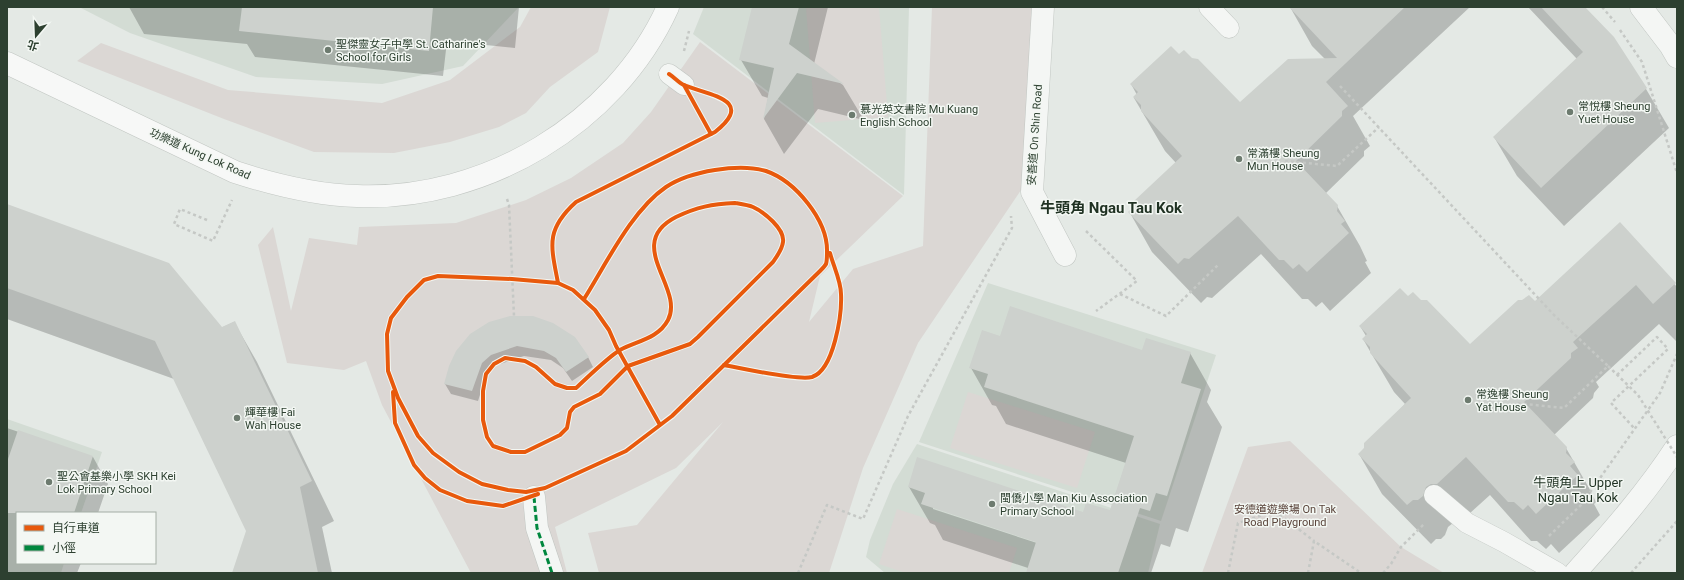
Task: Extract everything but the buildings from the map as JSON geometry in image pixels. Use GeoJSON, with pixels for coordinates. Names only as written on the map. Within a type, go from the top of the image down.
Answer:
{"type":"FeatureCollection","features":[{"type":"Feature","properties":{"kind":"street","name":"功樂道 Kung Lok Road"},"geometry":{"type":"LineString","coordinates":[[7,63],[236,172],[265,182],[311,192],[358,196],[389,196],[421,192],[481,176],[510,164],[538,149],[564,132],[588,113],[611,91],[631,67],[649,42],[668,7]]}},
{"type":"Feature","properties":{"kind":"street","name":"安善道 On Shin Road"},"geometry":{"type":"LineString","coordinates":[[1044,7],[1032,192],[1065,255]]}},
{"type":"Feature","properties":{"kind":"street"},"geometry":{"type":"LineString","coordinates":[[1641,7],[1670,45],[1677,57]]}},
{"type":"Feature","properties":{"kind":"street"},"geometry":{"type":"LineString","coordinates":[[1575,573],[1631,510],[1658,475],[1677,446]]}},
{"type":"Feature","properties":{"kind":"street"},"geometry":{"type":"LineString","coordinates":[[534,497],[537,528],[552,573]]}},
{"type":"Feature","properties":{"kind":"lane"},"geometry":{"type":"LineString","coordinates":[[1208,7],[1229,28]]}},
{"type":"Feature","properties":{"kind":"lane"},"geometry":{"type":"LineString","coordinates":[[1439,500],[1466,523],[1529,555],[1558,573]]}},
{"type":"Feature","properties":{"kind":"path"},"geometry":{"type":"LineString","coordinates":[[1602,7],[1613,19],[1642,62],[1677,173]]}},
{"type":"Feature","properties":{"kind":"path"},"geometry":{"type":"LineString","coordinates":[[1340,86],[1554,315],[1638,395],[1677,457]]}},
{"type":"Feature","properties":{"kind":"path"},"geometry":{"type":"LineString","coordinates":[[1285,161],[1336,166],[1379,127]]}},
{"type":"Feature","properties":{"kind":"path"},"geometry":{"type":"LineString","coordinates":[[207,220],[180,208],[174,224],[213,241],[234,198]]}},
{"type":"Feature","properties":{"kind":"path"},"geometry":{"type":"LineString","coordinates":[[507,200],[509,205],[514,316]]}},
{"type":"Feature","properties":{"kind":"path"},"geometry":{"type":"LineString","coordinates":[[798,573],[828,505],[863,519],[908,416],[1012,228]]}},
{"type":"Feature","properties":{"kind":"path"},"geometry":{"type":"LineString","coordinates":[[1082,228],[1137,281],[1096,311]]}},
{"type":"Feature","properties":{"kind":"path"},"geometry":{"type":"LineString","coordinates":[[1120,294],[1166,316],[1219,264]]}},
{"type":"Feature","properties":{"kind":"path"},"geometry":{"type":"LineString","coordinates":[[505,278],[520,279]]}},
{"type":"Feature","properties":{"kind":"path"},"geometry":{"type":"LineString","coordinates":[[1618,375],[1657,337],[1668,349],[1611,403],[1634,428]]}},
{"type":"Feature","properties":{"kind":"path"},"geometry":{"type":"LineString","coordinates":[[1529,555],[1581,505],[1660,393],[1677,354]]}},
{"type":"Feature","properties":{"kind":"path"},"geometry":{"type":"LineString","coordinates":[[1515,403],[1564,408],[1608,366]]}},
{"type":"Feature","properties":{"kind":"path"},"geometry":{"type":"LineString","coordinates":[[1383,573],[1391,564],[1401,547],[1439,500]]}},
{"type":"Feature","properties":{"kind":"path"},"geometry":{"type":"LineString","coordinates":[[1228,573],[1238,523],[1275,511],[1314,541],[1361,573]]}},
{"type":"Feature","properties":{"kind":"path"},"geometry":{"type":"LineString","coordinates":[[1631,573],[1677,521]]}},
{"type":"Feature","properties":{"kind":"path"},"geometry":{"type":"LineString","coordinates":[[1308,573],[1314,541]]}},
{"type":"Feature","properties":{"kind":"shaded area","name":"聖傑靈女子中學 St. Catharine's School for Girls"},"geometry":{"type":"Polygon","coordinates":[[[79,7],[519,7],[463,66],[382,84],[256,77],[130,33],[79,7]]]}},
{"type":"Feature","properties":{"kind":"shaded area","name":"慕光英文書院 Mu Kuang English School"},"geometry":{"type":"Polygon","coordinates":[[[704,7],[909,7],[904,195],[693,34],[704,7]]]}},
{"type":"Feature","properties":{"kind":"shaded area"},"geometry":{"type":"Polygon","coordinates":[[[988,283],[1216,355],[1161,521],[919,442],[988,283]]]}},
{"type":"Feature","properties":{"kind":"shaded area","name":"聖公會基樂小學 SKH Kei Lok Primary School"},"geometry":{"type":"Polygon","coordinates":[[[7,419],[102,452],[81,512],[16,512],[16,564],[64,564],[61,573],[7,573],[7,419]]]}},
{"type":"Feature","properties":{"kind":"shaded area","name":"閩僑小學 Man Kiu Association Primary School"},"geometry":{"type":"Polygon","coordinates":[[[917,444],[1160,524],[1148,573],[885,573],[866,557],[870,540],[893,484],[917,444]]]}},
{"type":"Feature","properties":{"kind":"green space"},"geometry":{"type":"Polygon","coordinates":[[[531,7],[610,7],[598,52],[550,87],[526,113],[499,127],[450,142],[394,153],[314,152],[224,119],[77,61],[101,43],[228,90],[382,103],[450,80],[520,27],[531,7]]]}},
{"type":"Feature","properties":{"kind":"green space"},"geometry":{"type":"Polygon","coordinates":[[[806,7],[879,7],[888,117],[815,123],[806,7]]]}},
{"type":"Feature","properties":{"kind":"green space"},"geometry":{"type":"Polygon","coordinates":[[[932,7],[1037,7],[1023,187],[918,343],[863,468],[829,573],[599,573],[588,533],[637,525],[723,422],[676,468],[555,527],[567,573],[471,573],[382,405],[366,361],[344,370],[287,363],[258,245],[273,227],[291,311],[309,238],[357,245],[359,227],[456,223],[526,200],[571,178],[623,143],[651,112],[700,42],[903,196],[820,276],[809,322],[853,269],[923,246],[932,7]]]}},
{"type":"Feature","properties":{"kind":"green space"},"geometry":{"type":"Polygon","coordinates":[[[968,392],[1095,432],[1077,488],[950,448],[968,392]]]}},
{"type":"Feature","properties":{"kind":"green space","name":"安德道遊樂場 On Tak Road Playground"},"geometry":{"type":"Polygon","coordinates":[[[1290,441],[1401,547],[1444,573],[1202,573],[1248,447],[1290,441]]]}},
{"type":"Feature","properties":{"kind":"green space"},"geometry":{"type":"Polygon","coordinates":[[[897,509],[1017,548],[1009,573],[906,573],[879,564],[897,509]]]}},
{"type":"Feature","properties":{"kind":"marked path"},"geometry":{"type":"LineString","coordinates":[[534,497],[537,528],[552,573]]}},
{"type":"Feature","properties":{"kind":"cycle path"},"geometry":{"type":"LineString","coordinates":[[558,283],[552,248],[553,239],[559,221],[576,202],[715,132],[727,121],[731,112],[730,105],[724,100],[684,85],[669,74]]}},
{"type":"Feature","properties":{"kind":"cycle path"},"geometry":{"type":"LineString","coordinates":[[684,85],[711,134]]}},
{"type":"Feature","properties":{"kind":"cycle path"},"geometry":{"type":"LineString","coordinates":[[584,299],[620,238],[631,223],[654,197],[676,181],[701,173],[729,168],[766,171],[788,183],[808,203],[816,215],[826,240],[827,260],[826,264],[821,270],[672,416],[626,451],[545,488],[526,492],[508,490],[482,484],[459,472],[433,453],[418,436],[398,398],[388,371],[387,334],[391,318],[407,297],[424,280],[438,276],[512,279],[558,283],[573,290],[595,310],[609,330],[616,346],[660,425]]}},
{"type":"Feature","properties":{"kind":"cycle path"},"geometry":{"type":"LineString","coordinates":[[735,203],[758,209],[768,217],[781,232],[783,242],[779,253],[773,262],[690,344],[628,366],[600,394],[574,407],[570,412],[567,428],[560,435],[525,452],[511,452],[493,446],[487,437],[483,420],[483,391],[486,374],[494,364],[505,358],[525,361],[536,367],[555,384],[567,388],[576,388],[615,353],[653,335],[659,331],[668,320],[671,307],[669,294],[658,267],[655,253],[655,240],[661,228],[676,217],[698,208],[735,203]]}},
{"type":"Feature","properties":{"kind":"cycle path"},"geometry":{"type":"LineString","coordinates":[[724,365],[769,374],[805,378],[812,377],[820,372],[826,364],[835,340],[841,303],[841,289],[830,253]]}},
{"type":"Feature","properties":{"kind":"cycle path"},"geometry":{"type":"LineString","coordinates":[[393,392],[395,423],[414,465],[425,478],[440,490],[467,501],[503,506],[538,494]]}},
{"type":"Feature","properties":{"kind":"place","name":"聖傑靈女子中學 St. Catharine's School for Girls"},"geometry":{"type":"Point","coordinates":[328,50]}},
{"type":"Feature","properties":{"kind":"place","name":"常悅樓 Sheung Yuet House"},"geometry":{"type":"Point","coordinates":[1570,112]}},
{"type":"Feature","properties":{"kind":"place","name":"慕光英文書院 Mu Kuang English School"},"geometry":{"type":"Point","coordinates":[852,115]}},
{"type":"Feature","properties":{"kind":"place","name":"常滿樓 Sheung Mun House"},"geometry":{"type":"Point","coordinates":[1239,159]}},
{"type":"Feature","properties":{"kind":"place","name":"常逸樓 Sheung Yat House"},"geometry":{"type":"Point","coordinates":[1468,400]}},
{"type":"Feature","properties":{"kind":"place","name":"輝華樓 Fai Wah House"},"geometry":{"type":"Point","coordinates":[237,418]}},
{"type":"Feature","properties":{"kind":"place","name":"聖公會基樂小學 SKH Kei Lok Primary School"},"geometry":{"type":"Point","coordinates":[49,482]}},
{"type":"Feature","properties":{"kind":"place","name":"閩僑小學 Man Kiu Association Primary School"},"geometry":{"type":"Point","coordinates":[992,504]}},
{"type":"Feature","properties":{"kind":"district","name":"牛頭角 Ngau Tau Kok"},"geometry":{"type":"Point","coordinates":[1111,208]}},
{"type":"Feature","properties":{"kind":"district","name":"牛頭角上 Upper Ngau Tau Kok"},"geometry":{"type":"Point","coordinates":[1578,490]}}]}
